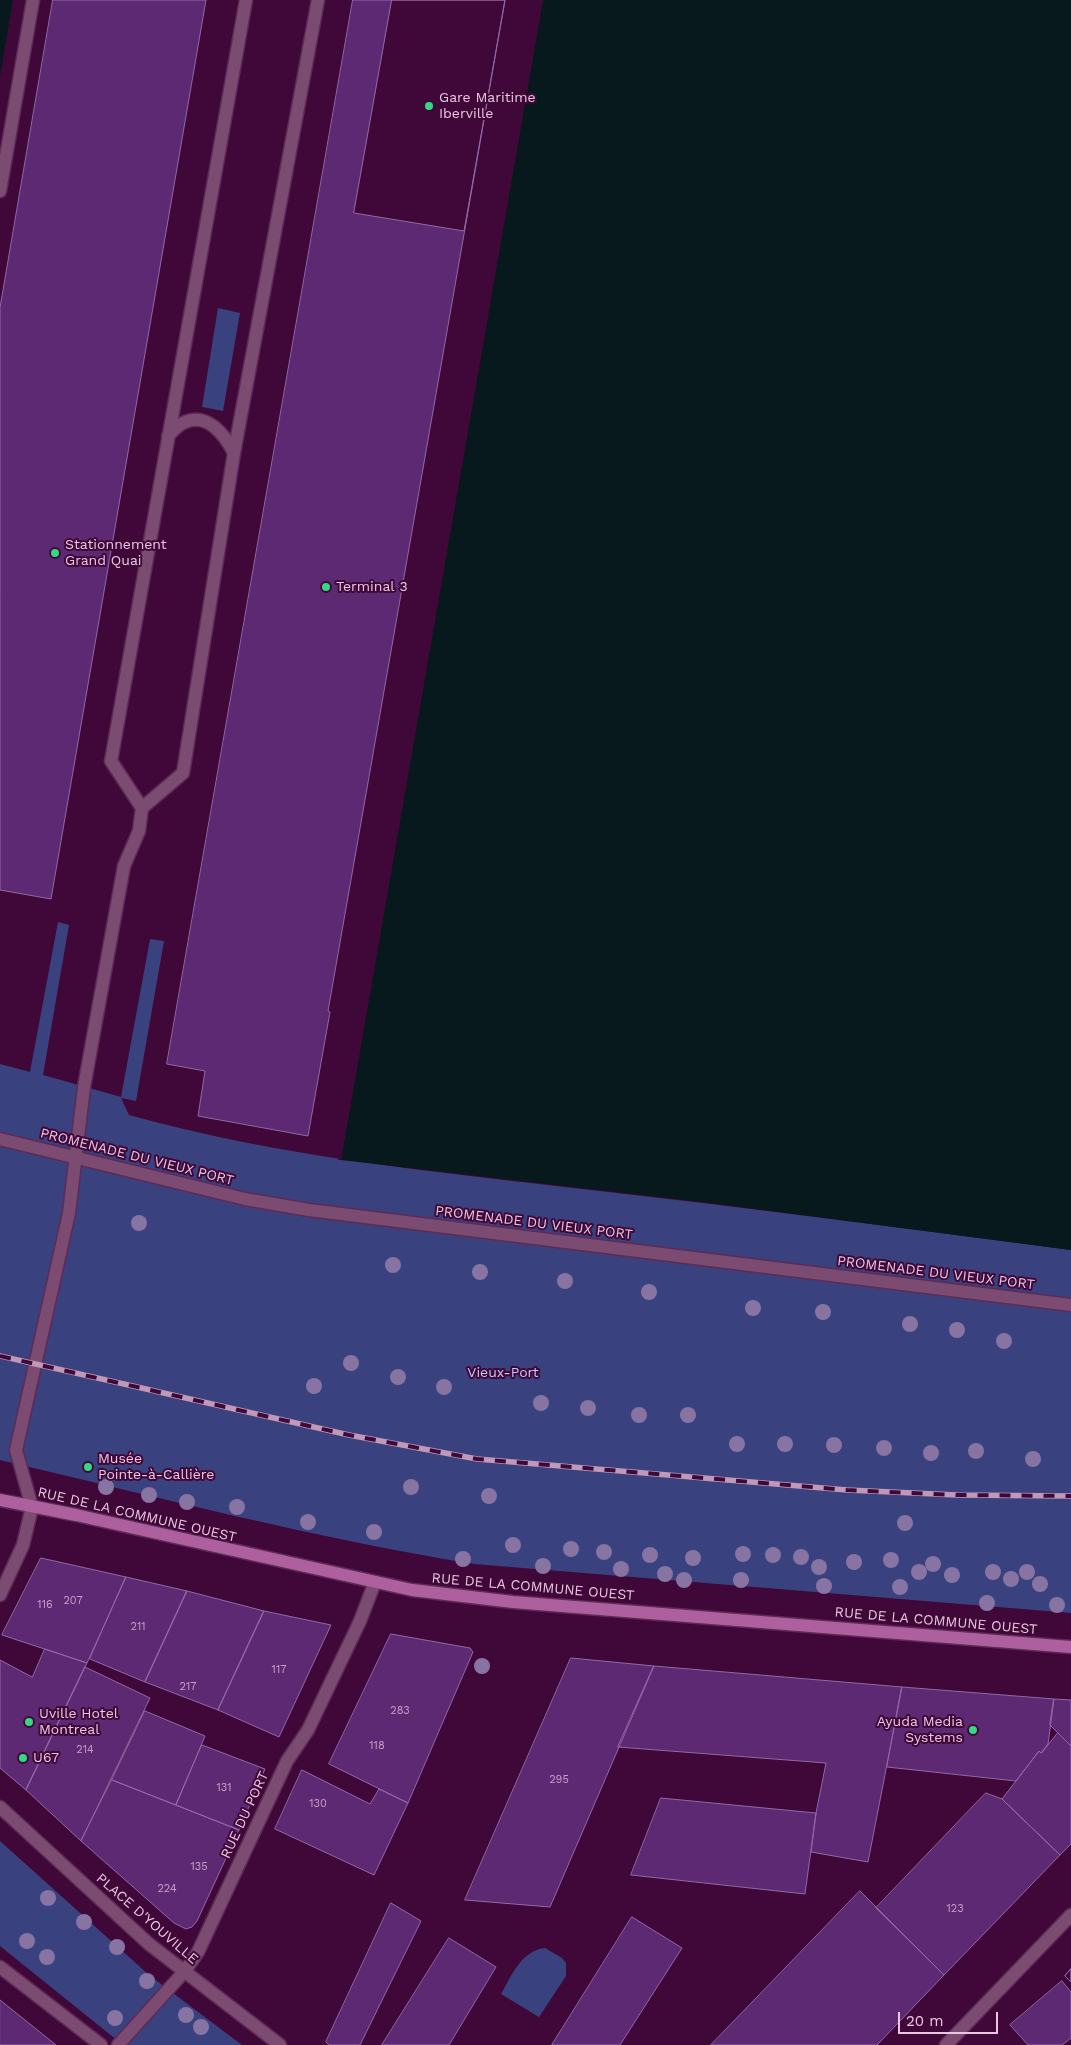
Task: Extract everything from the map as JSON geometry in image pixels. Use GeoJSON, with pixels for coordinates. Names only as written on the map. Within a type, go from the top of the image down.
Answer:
{"type":"FeatureCollection","features":[{"type":"Feature","properties":{"kind":"street"},"geometry":{"type":"LineString","coordinates":[[0,191],[33,0]]}},
{"type":"Feature","properties":{"kind":"street"},"geometry":{"type":"LineString","coordinates":[[0,1595],[24,1545],[32,1507],[16,1450],[69,1213],[84,1087],[124,866],[139,831],[142,808],[111,761],[246,0]]}},
{"type":"Feature","properties":{"kind":"street"},"geometry":{"type":"LineString","coordinates":[[142,808],[183,773],[234,453],[318,0]]}},
{"type":"Feature","properties":{"kind":"street"},"geometry":{"type":"LineString","coordinates":[[168,436],[182,423],[194,420],[206,422],[225,436],[234,453]]}},
{"type":"Feature","properties":{"kind":"street","name":"PROMENADE DU VIEUX PORT"},"geometry":{"type":"LineString","coordinates":[[0,1139],[245,1198],[309,1210],[1071,1305]]}},
{"type":"Feature","properties":{"kind":"street","name":"RUE DE LA COMMUNE OUEST"},"geometry":{"type":"LineString","coordinates":[[0,1500],[412,1590],[513,1602],[1071,1647]]}},
{"type":"Feature","properties":{"kind":"street","name":"RUE DU PORT"},"geometry":{"type":"LineString","coordinates":[[118,2045],[184,1972],[198,1952],[287,1761],[308,1730],[360,1621],[375,1582]]}},
{"type":"Feature","properties":{"kind":"street","name":"PLACE D'YOUVILLE"},"geometry":{"type":"LineString","coordinates":[[0,1808],[149,1944],[280,2045]]}},
{"type":"Feature","properties":{"kind":"street"},"geometry":{"type":"LineString","coordinates":[[946,2045],[1071,1915]]}},
{"type":"Feature","properties":{"kind":"street"},"geometry":{"type":"LineString","coordinates":[[0,1966],[101,2045]]}},
{"type":"Feature","properties":{"kind":"green space"},"geometry":{"type":"Polygon","coordinates":[[[218,308],[240,313],[223,411],[202,407],[218,308]]]}},
{"type":"Feature","properties":{"kind":"green space","name":"Vieux-Port"},"geometry":{"type":"Polygon","coordinates":[[[58,922],[69,925],[43,1075],[121,1097],[150,939],[164,941],[136,1101],[121,1098],[129,1115],[243,1142],[358,1162],[771,1211],[1071,1250],[1071,1613],[474,1564],[414,1554],[295,1529],[0,1460],[0,1064],[30,1072],[58,922]]]}},
{"type":"Feature","properties":{"kind":"green space"},"geometry":{"type":"Polygon","coordinates":[[[0,1841],[149,1975],[242,2045],[123,2045],[0,1946],[0,1841]]]}},
{"type":"Feature","properties":{"kind":"green space"},"geometry":{"type":"Polygon","coordinates":[[[545,1948],[562,1958],[566,1963],[566,1976],[539,2017],[501,1994],[513,1972],[523,1959],[537,1950],[545,1948]]]}},
{"type":"Feature","properties":{"kind":"shaded area"},"geometry":{"type":"Polygon","coordinates":[[[0,0],[13,0],[0,77],[0,0]]]}},
{"type":"Feature","properties":{"kind":"shaded area"},"geometry":{"type":"Polygon","coordinates":[[[543,0],[1071,0],[1071,1250],[702,1202],[341,1160],[543,0]]]}},
{"type":"Feature","properties":{"kind":"pier"},"geometry":{"type":"Polygon","coordinates":[[[13,0],[16,0],[2,78],[0,80],[13,0]]]}},
{"type":"Feature","properties":{"kind":"pier"},"geometry":{"type":"Polygon","coordinates":[[[540,0],[543,0],[341,1160],[338,1160],[540,0]]]}},
{"type":"Feature","properties":{"kind":"building","name":"Stationnement Grand Quai"},"geometry":{"type":"Polygon","coordinates":[[[53,0],[206,0],[51,899],[0,890],[0,308],[53,0]]]}},
{"type":"Feature","properties":{"kind":"building","name":"Terminal 3"},"geometry":{"type":"Polygon","coordinates":[[[353,0],[505,0],[328,1011],[330,1012],[308,1136],[198,1116],[205,1071],[167,1064],[353,0]]]}},
{"type":"Feature","properties":{"kind":"building","name":"Gare Maritime Iberville"},"geometry":{"type":"Polygon","coordinates":[[[392,0],[505,0],[464,231],[354,213],[392,0]]]}},
{"type":"Feature","properties":{"kind":"building"},"geometry":{"type":"Polygon","coordinates":[[[41,1558],[126,1577],[87,1663],[2,1635],[41,1558]]]}},
{"type":"Feature","properties":{"kind":"building"},"geometry":{"type":"Polygon","coordinates":[[[126,1577],[187,1591],[145,1682],[90,1659],[126,1577]]]}},
{"type":"Feature","properties":{"kind":"building"},"geometry":{"type":"Polygon","coordinates":[[[187,1591],[264,1611],[218,1710],[145,1682],[187,1591]]]}},
{"type":"Feature","properties":{"kind":"building"},"geometry":{"type":"Polygon","coordinates":[[[264,1611],[331,1625],[279,1737],[218,1710],[264,1611]]]}},
{"type":"Feature","properties":{"kind":"building"},"geometry":{"type":"Polygon","coordinates":[[[391,1634],[470,1648],[473,1652],[408,1803],[329,1764],[391,1634]]]}},
{"type":"Feature","properties":{"kind":"building","name":"Uville Hotel Montreal"},"geometry":{"type":"Polygon","coordinates":[[[45,1649],[87,1663],[26,1790],[0,1768],[0,1660],[32,1677],[45,1649]]]}},
{"type":"Feature","properties":{"kind":"building"},"geometry":{"type":"Polygon","coordinates":[[[571,1658],[654,1666],[550,1907],[465,1900],[571,1658]]]}},
{"type":"Feature","properties":{"kind":"building"},"geometry":{"type":"Polygon","coordinates":[[[654,1666],[902,1687],[868,1862],[811,1852],[816,1813],[826,1763],[618,1747],[654,1666]]]}},
{"type":"Feature","properties":{"kind":"building"},"geometry":{"type":"Polygon","coordinates":[[[85,1667],[150,1698],[81,1841],[26,1790],[85,1667]]]}},
{"type":"Feature","properties":{"kind":"building"},"geometry":{"type":"Polygon","coordinates":[[[902,1687],[1054,1699],[1048,1744],[1041,1753],[1039,1751],[1016,1781],[887,1767],[902,1687]]]}},
{"type":"Feature","properties":{"kind":"building"},"geometry":{"type":"Polygon","coordinates":[[[1054,1699],[1071,1700],[1071,1746],[1050,1725],[1054,1699]]]}},
{"type":"Feature","properties":{"kind":"building"},"geometry":{"type":"Polygon","coordinates":[[[145,1711],[205,1736],[176,1805],[112,1780],[145,1711]]]}},
{"type":"Feature","properties":{"kind":"building"},"geometry":{"type":"Polygon","coordinates":[[[1058,1733],[1071,1746],[1071,1844],[1060,1855],[1002,1799],[1039,1751],[1041,1753],[1058,1733]]]}},
{"type":"Feature","properties":{"kind":"building"},"geometry":{"type":"Polygon","coordinates":[[[202,1745],[265,1769],[239,1830],[176,1805],[202,1745]]]}},
{"type":"Feature","properties":{"kind":"building"},"geometry":{"type":"Polygon","coordinates":[[[302,1770],[370,1804],[379,1789],[408,1803],[374,1875],[275,1829],[302,1770]]]}},
{"type":"Feature","properties":{"kind":"building"},"geometry":{"type":"Polygon","coordinates":[[[112,1780],[239,1830],[197,1921],[192,1927],[186,1929],[174,1923],[81,1841],[112,1780]]]}},
{"type":"Feature","properties":{"kind":"building"},"geometry":{"type":"Polygon","coordinates":[[[986,1793],[1002,1799],[1060,1855],[944,1975],[876,1908],[986,1793]]]}},
{"type":"Feature","properties":{"kind":"building"},"geometry":{"type":"Polygon","coordinates":[[[661,1798],[816,1813],[805,1894],[631,1875],[661,1798]]]}},
{"type":"Feature","properties":{"kind":"building"},"geometry":{"type":"Polygon","coordinates":[[[860,1891],[944,1975],[877,2045],[711,2045],[860,1891]]]}},
{"type":"Feature","properties":{"kind":"building"},"geometry":{"type":"Polygon","coordinates":[[[391,1903],[421,1921],[360,2045],[329,2045],[326,2042],[391,1903]]]}},
{"type":"Feature","properties":{"kind":"building"},"geometry":{"type":"Polygon","coordinates":[[[632,1917],[682,1948],[620,2045],[552,2045],[632,1917]]]}},
{"type":"Feature","properties":{"kind":"building"},"geometry":{"type":"Polygon","coordinates":[[[449,1938],[496,1967],[449,2045],[382,2045],[449,1938]]]}},
{"type":"Feature","properties":{"kind":"building"},"geometry":{"type":"Polygon","coordinates":[[[1071,1969],[1071,1982],[1065,1976],[1071,1969]]]}},
{"type":"Feature","properties":{"kind":"building"},"geometry":{"type":"Polygon","coordinates":[[[1071,1969],[1071,1982],[1065,1976],[1071,1969]]]}},
{"type":"Feature","properties":{"kind":"building"},"geometry":{"type":"Polygon","coordinates":[[[1062,1981],[1071,1992],[1071,2038],[1062,2045],[1028,2045],[1010,2025],[1062,1981]]]}},
{"type":"Feature","properties":{"kind":"building"},"geometry":{"type":"Polygon","coordinates":[[[0,2000],[56,2045],[0,2045],[0,2000]]]}},
{"type":"Feature","properties":{"kind":"railway"},"geometry":{"type":"LineString","coordinates":[[0,1356],[349,1435],[477,1459],[847,1490],[957,1495],[1071,1496]]}},
{"type":"Feature","properties":{"kind":"place","name":"Gare Maritime Iberville"},"geometry":{"type":"Point","coordinates":[429,106]}},
{"type":"Feature","properties":{"kind":"place","name":"Stationnement Grand Quai"},"geometry":{"type":"Point","coordinates":[55,553]}},
{"type":"Feature","properties":{"kind":"place","name":"Terminal 3"},"geometry":{"type":"Point","coordinates":[326,587]}},
{"type":"Feature","properties":{"kind":"place","name":"Musée Pointe-à-Callière"},"geometry":{"type":"Point","coordinates":[88,1467]}},
{"type":"Feature","properties":{"kind":"place","name":"Uville Hotel Montreal"},"geometry":{"type":"Point","coordinates":[29,1722]}},
{"type":"Feature","properties":{"kind":"place","name":"Ayuda Media Systems"},"geometry":{"type":"Point","coordinates":[973,1730]}},
{"type":"Feature","properties":{"kind":"place","name":"U67"},"geometry":{"type":"Point","coordinates":[23,1758]}}]}
